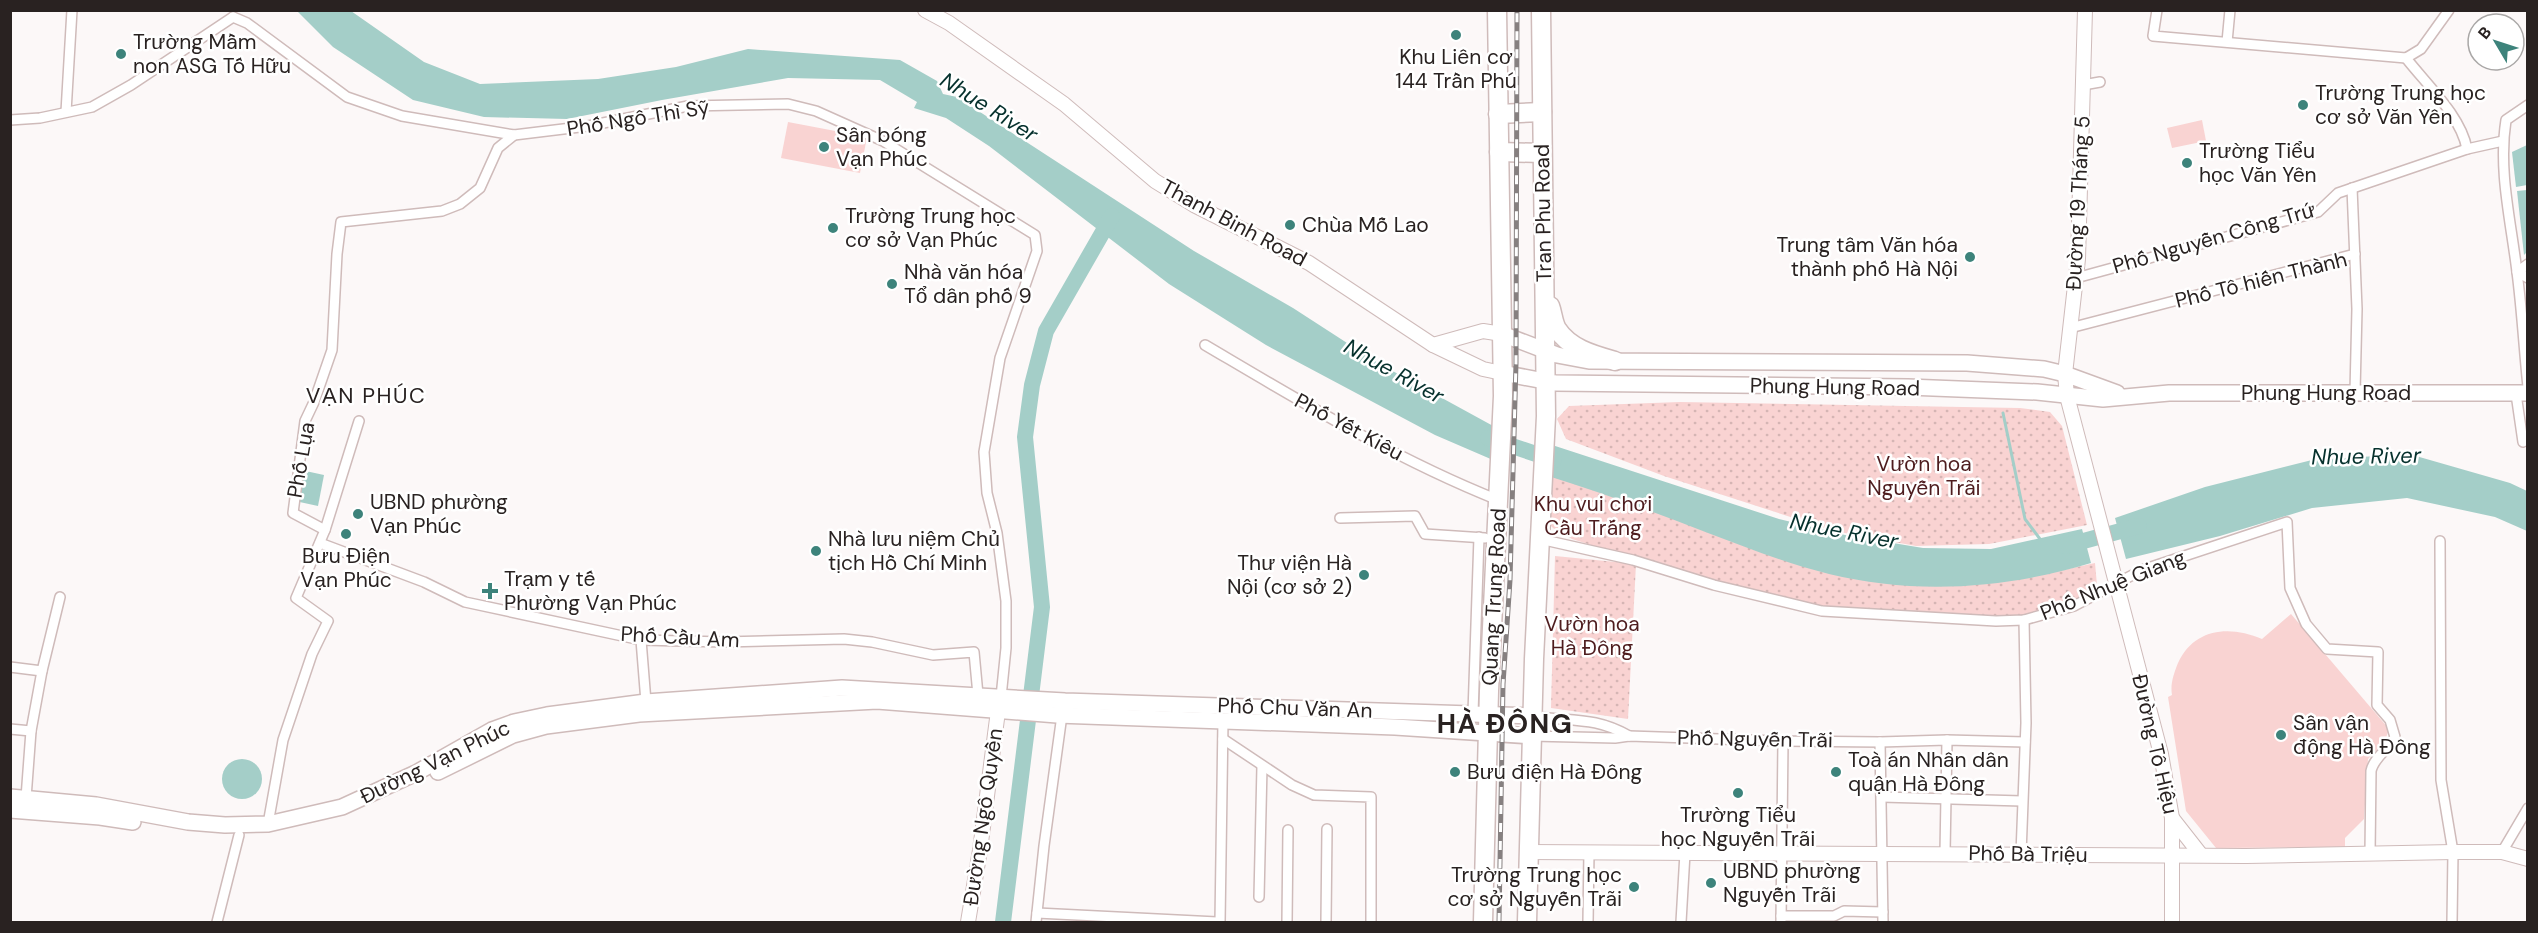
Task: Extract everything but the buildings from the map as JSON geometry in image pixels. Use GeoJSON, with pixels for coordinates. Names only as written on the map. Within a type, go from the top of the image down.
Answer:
{"type":"FeatureCollection","features":[{"type":"Feature","properties":{"kind":"highway","name":"Tran Phu Road"},"geometry":{"type":"LineString","coordinates":[[1497,10],[1503,396]]}},
{"type":"Feature","properties":{"kind":"highway","name":"Tran Phu Road"},"geometry":{"type":"LineString","coordinates":[[1541,10],[1545,416]]}},
{"type":"Feature","properties":{"kind":"highway"},"geometry":{"type":"LineString","coordinates":[[1498,114],[1542,112]]}},
{"type":"Feature","properties":{"kind":"highway"},"geometry":{"type":"LineString","coordinates":[[1498,152],[1542,153]]}},
{"type":"Feature","properties":{"kind":"highway"},"geometry":{"type":"LineString","coordinates":[[1544,294],[1556,327],[1562,335],[1588,354],[1615,361]]}},
{"type":"Feature","properties":{"kind":"highway","name":"Quang Trung Road"},"geometry":{"type":"LineString","coordinates":[[1483,922],[1480,731],[1488,538],[1498,494],[1503,396]]}},
{"type":"Feature","properties":{"kind":"highway","name":"Quang Trung Road"},"geometry":{"type":"LineString","coordinates":[[1527,922],[1527,852],[1537,736],[1540,539],[1545,416]]}},
{"type":"Feature","properties":{"kind":"main road","name":"Phung Hung Road"},"geometry":{"type":"LineString","coordinates":[[1502,334],[1545,351],[1589,361],[1967,363],[2044,369],[2065,374],[2124,396]]}},
{"type":"Feature","properties":{"kind":"main road"},"geometry":{"type":"LineString","coordinates":[[1865,387],[1866,362]]}},
{"type":"Feature","properties":{"kind":"main road"},"geometry":{"type":"LineString","coordinates":[[1967,363],[1968,390]]}},
{"type":"Feature","properties":{"kind":"main road","name":"Phung Hung Road"},"geometry":{"type":"LineString","coordinates":[[1502,373],[1545,381],[1629,386],[1865,387],[2037,392],[2103,399],[2124,396],[2355,392],[2524,392]]}},
{"type":"Feature","properties":{"kind":"main road","name":"Đường Vạn Phúc"},"geometry":{"type":"LineString","coordinates":[[10,810],[164,822],[225,825],[268,824],[342,807],[418,777],[513,735],[586,715],[646,702],[842,687],[911,697],[1003,704]]}},
{"type":"Feature","properties":{"kind":"main road","name":"Đường Vạn Phúc"},"geometry":{"type":"LineString","coordinates":[[586,715],[639,714],[978,694],[1003,704]]}},
{"type":"Feature","properties":{"kind":"main road"},"geometry":{"type":"LineString","coordinates":[[1122,719],[1117,710],[1123,702]]}},
{"type":"Feature","properties":{"kind":"main road","name":"Phố Chu Văn An"},"geometry":{"type":"LineString","coordinates":[[1061,708],[1123,702],[1537,736]]}},
{"type":"Feature","properties":{"kind":"main road"},"geometry":{"type":"LineString","coordinates":[[1003,704],[1061,708]]}},
{"type":"Feature","properties":{"kind":"main road","name":"Phố Chu Văn An"},"geometry":{"type":"LineString","coordinates":[[1061,708],[1122,719],[1223,721],[1293,717],[1481,713],[1537,717]]}},
{"type":"Feature","properties":{"kind":"main road","name":"Đường Vạn Phúc"},"geometry":{"type":"LineString","coordinates":[[18,798],[96,805],[164,822],[192,832],[239,835],[270,833],[351,814],[418,777]]}},
{"type":"Feature","properties":{"kind":"street"},"geometry":{"type":"LineString","coordinates":[[66,112],[72,10]]}},
{"type":"Feature","properties":{"kind":"street","name":"Thanh Binh Road"},"geometry":{"type":"LineString","coordinates":[[925,10],[949,23],[1064,104],[1155,181],[1194,205],[1309,262],[1433,345],[1483,369],[1502,373]]}},
{"type":"Feature","properties":{"kind":"street","name":"Đường 19 Tháng 5"},"geometry":{"type":"LineString","coordinates":[[2067,396],[2065,374],[2076,278],[2085,10]]}},
{"type":"Feature","properties":{"kind":"street"},"geometry":{"type":"LineString","coordinates":[[2157,10],[2153,36],[2406,58],[2421,49],[2450,10]]}},
{"type":"Feature","properties":{"kind":"street"},"geometry":{"type":"LineString","coordinates":[[2227,42],[2230,10]]}},
{"type":"Feature","properties":{"kind":"street"},"geometry":{"type":"LineString","coordinates":[[10,120],[40,118],[92,107],[131,85],[231,14]]}},
{"type":"Feature","properties":{"kind":"street","name":"Phố Ngô Thì Sỹ"},"geometry":{"type":"LineString","coordinates":[[231,14],[247,23],[347,97],[402,116],[514,135],[588,126],[688,106],[788,105],[816,111],[883,141],[1035,235],[1037,251],[1000,358],[984,452],[987,493],[997,533],[1006,601],[1003,704]]}},
{"type":"Feature","properties":{"kind":"street"},"geometry":{"type":"LineString","coordinates":[[2406,58],[2458,123],[2467,149]]}},
{"type":"Feature","properties":{"kind":"street"},"geometry":{"type":"LineString","coordinates":[[2083,85],[2100,82]]}},
{"type":"Feature","properties":{"kind":"street"},"geometry":{"type":"LineString","coordinates":[[2523,442],[2524,392],[2517,272],[2502,170],[2506,120],[2528,105]]}},
{"type":"Feature","properties":{"kind":"street","name":"Phố Lụa"},"geometry":{"type":"LineString","coordinates":[[325,530],[292,513],[305,421],[332,350],[341,222],[442,211],[456,206],[480,188],[498,148],[514,135]]}},
{"type":"Feature","properties":{"kind":"street","name":"Phố Nguyễn Công Trứ"},"geometry":{"type":"LineString","coordinates":[[2076,278],[2319,212],[2338,193],[2467,149],[2503,141]]}},
{"type":"Feature","properties":{"kind":"street"},"geometry":{"type":"LineString","coordinates":[[2352,188],[2355,254]]}},
{"type":"Feature","properties":{"kind":"street","name":"Phố Tô hiến Thành"},"geometry":{"type":"LineString","coordinates":[[2070,328],[2355,254],[2355,392]]}},
{"type":"Feature","properties":{"kind":"street"},"geometry":{"type":"LineString","coordinates":[[2517,272],[2528,264]]}},
{"type":"Feature","properties":{"kind":"street"},"geometry":{"type":"LineString","coordinates":[[2517,272],[2528,278]]}},
{"type":"Feature","properties":{"kind":"street"},"geometry":{"type":"LineString","coordinates":[[1433,345],[1483,331],[1502,334]]}},
{"type":"Feature","properties":{"kind":"street","name":"Phố Yết Kiêu"},"geometry":{"type":"LineString","coordinates":[[1205,345],[1324,416],[1445,478],[1498,494]]}},
{"type":"Feature","properties":{"kind":"street","name":"Đường Tô Hiệu"},"geometry":{"type":"LineString","coordinates":[[2067,396],[2161,754],[2172,818],[2172,922]]}},
{"type":"Feature","properties":{"kind":"street"},"geometry":{"type":"LineString","coordinates":[[268,824],[283,740],[312,654],[328,622],[296,598],[325,530],[359,421]]}},
{"type":"Feature","properties":{"kind":"street"},"geometry":{"type":"LineString","coordinates":[[1340,518],[1415,516],[1425,534],[1488,538]]}},
{"type":"Feature","properties":{"kind":"street","name":"Phố Nhuệ Giang"},"geometry":{"type":"LineString","coordinates":[[1540,539],[1633,560],[1714,585],[1822,611],[1985,621],[2024,620],[2074,606],[2142,570],[2287,522],[2290,588],[2306,624],[2327,649],[2378,652],[2377,705],[2390,720],[2395,737],[2372,764],[2370,853]]}},
{"type":"Feature","properties":{"kind":"street"},"geometry":{"type":"LineString","coordinates":[[2439,541],[2441,780],[2453,852],[2452,922]]}},
{"type":"Feature","properties":{"kind":"street","name":"Phố Cầu Am"},"geometry":{"type":"LineString","coordinates":[[320,543],[424,582],[465,602],[640,640],[724,642],[844,639],[872,642],[933,655],[974,652],[978,694]]}},
{"type":"Feature","properties":{"kind":"street"},"geometry":{"type":"LineString","coordinates":[[18,798],[42,671],[60,597]]}},
{"type":"Feature","properties":{"kind":"street"},"geometry":{"type":"LineString","coordinates":[[2021,854],[2025,742],[2024,620]]}},
{"type":"Feature","properties":{"kind":"street"},"geometry":{"type":"LineString","coordinates":[[640,640],[646,702]]}},
{"type":"Feature","properties":{"kind":"street"},"geometry":{"type":"LineString","coordinates":[[10,667],[42,671]]}},
{"type":"Feature","properties":{"kind":"street","name":"Đường Ngô Quyền"},"geometry":{"type":"LineString","coordinates":[[968,922],[1003,704]]}},
{"type":"Feature","properties":{"kind":"street"},"geometry":{"type":"LineString","coordinates":[[1061,708],[1037,918],[1218,922],[1223,721]]}},
{"type":"Feature","properties":{"kind":"street","name":"Phố Nguyễn Trãi"},"geometry":{"type":"LineString","coordinates":[[1537,717],[1580,719],[1610,725],[1629,736]]}},
{"type":"Feature","properties":{"kind":"street"},"geometry":{"type":"LineString","coordinates":[[10,729],[32,731]]}},
{"type":"Feature","properties":{"kind":"street","name":"Phố Nguyễn Trãi"},"geometry":{"type":"LineString","coordinates":[[1537,736],[1615,738],[1629,736],[1783,741],[2025,742]]}},
{"type":"Feature","properties":{"kind":"street"},"geometry":{"type":"LineString","coordinates":[[1223,739],[1292,785],[1314,795],[1371,797],[1371,922]]}},
{"type":"Feature","properties":{"kind":"street"},"geometry":{"type":"LineString","coordinates":[[1944,853],[1947,740]]}},
{"type":"Feature","properties":{"kind":"street"},"geometry":{"type":"LineString","coordinates":[[1783,741],[1781,919],[1834,916],[1844,911],[1883,912]]}},
{"type":"Feature","properties":{"kind":"street"},"geometry":{"type":"LineString","coordinates":[[1880,742],[1883,922]]}},
{"type":"Feature","properties":{"kind":"street"},"geometry":{"type":"LineString","coordinates":[[1259,897],[1262,766]]}},
{"type":"Feature","properties":{"kind":"street"},"geometry":{"type":"LineString","coordinates":[[1882,797],[2022,801]]}},
{"type":"Feature","properties":{"kind":"street"},"geometry":{"type":"LineString","coordinates":[[2502,852],[2528,808]]}},
{"type":"Feature","properties":{"kind":"street"},"geometry":{"type":"LineString","coordinates":[[2172,818],[2201,855]]}},
{"type":"Feature","properties":{"kind":"street"},"geometry":{"type":"LineString","coordinates":[[1287,922],[1288,830]]}},
{"type":"Feature","properties":{"kind":"street"},"geometry":{"type":"LineString","coordinates":[[1326,922],[1327,830]]}},
{"type":"Feature","properties":{"kind":"street"},"geometry":{"type":"LineString","coordinates":[[217,922],[239,835]]}},
{"type":"Feature","properties":{"kind":"street"},"geometry":{"type":"LineString","coordinates":[[1588,922],[1589,851]]}},
{"type":"Feature","properties":{"kind":"street","name":"Phố Bà Triệu"},"geometry":{"type":"LineString","coordinates":[[1527,852],[2173,856],[2502,852],[2528,859]]}},
{"type":"Feature","properties":{"kind":"street"},"geometry":{"type":"LineString","coordinates":[[1681,922],[1685,853]]}},
{"type":"Feature","properties":{"kind":"green space"},"geometry":{"type":"Polygon","coordinates":[[[2202,120],[2206,141],[2172,148],[2167,128],[2202,120]]]}},
{"type":"Feature","properties":{"kind":"green space","name":"Sân bóng Vạn Phúc"},"geometry":{"type":"Polygon","coordinates":[[[788,122],[867,137],[860,173],[781,158],[788,122]]]}},
{"type":"Feature","properties":{"kind":"green space","name":"Vườn hoa Nguyễn Trãi"},"geometry":{"type":"Polygon","coordinates":[[[1680,402],[2020,408],[2050,412],[2062,426],[2087,525],[1989,544],[1916,546],[1834,531],[1664,476],[1566,439],[1557,419],[1569,406],[1680,402]]]}},
{"type":"Feature","properties":{"kind":"green space","name":"Khu vui chơi Cầu Trắng"},"geometry":{"type":"Polygon","coordinates":[[[1553,476],[1628,500],[1775,556],[1855,579],[1913,584],[1966,584],[2043,574],[2095,563],[2097,585],[2074,604],[2024,617],[1996,620],[1822,609],[1715,584],[1572,539],[1553,528],[1546,515],[1546,493],[1553,476]]]}},
{"type":"Feature","properties":{"kind":"green space","name":"Vườn hoa Hà Đông"},"geometry":{"type":"Polygon","coordinates":[[[1555,556],[1636,564],[1628,719],[1551,708],[1555,556]]]}},
{"type":"Feature","properties":{"kind":"green space","name":"Sân vận động Hà Đông"},"geometry":{"type":"Polygon","coordinates":[[[2291,614],[2389,729],[2385,741],[2368,759],[2364,819],[2345,838],[2345,847],[2216,848],[2186,811],[2168,697],[2172,695],[2174,675],[2185,651],[2203,636],[2226,631],[2262,639],[2291,614]]]}},
{"type":"Feature","properties":{"kind":"water"},"geometry":{"type":"Polygon","coordinates":[[[297,11],[351,11],[424,62],[480,84],[598,79],[676,67],[748,49],[900,60],[937,81],[943,94],[957,97],[1194,251],[1293,308],[1378,363],[1495,427],[1493,460],[1435,435],[1266,345],[1169,284],[989,146],[946,118],[914,108],[917,102],[880,80],[788,78],[567,119],[484,117],[413,100],[333,47],[297,11]]]}},
{"type":"Feature","properties":{"kind":"water"},"geometry":{"type":"Polygon","coordinates":[[[2527,145],[2527,185],[2516,187],[2512,152],[2527,145]]]}},
{"type":"Feature","properties":{"kind":"water"},"geometry":{"type":"Polygon","coordinates":[[[2527,190],[2527,252],[2524,255],[2517,191],[2527,190]]]}},
{"type":"Feature","properties":{"kind":"water"},"geometry":{"type":"Polygon","coordinates":[[[1546,443],[1779,519],[1845,535],[1923,548],[1991,549],[2082,529],[2091,563],[2026,579],[1960,586],[1894,585],[1829,574],[1768,555],[1627,502],[1545,475],[1546,443]]]}},
{"type":"Feature","properties":{"kind":"water"},"geometry":{"type":"Polygon","coordinates":[[[2409,454],[2510,483],[2527,491],[2527,531],[2495,517],[2407,498],[2312,508],[2220,536],[2126,559],[2115,518],[2205,487],[2312,460],[2409,454]]]}},
{"type":"Feature","properties":{"kind":"water"},"geometry":{"type":"Polygon","coordinates":[[[301,470],[324,475],[318,506],[295,501],[301,470]]]}},
{"type":"Feature","properties":{"kind":"water"},"geometry":{"type":"Polygon","coordinates":[[[242,759],[250,760],[256,765],[261,771],[261,787],[256,793],[250,798],[242,799],[234,798],[228,793],[223,787],[222,779],[223,771],[228,765],[234,760],[242,759]]]}},
{"type":"Feature","properties":{"kind":"waterway"},"geometry":{"type":"LineString","coordinates":[[1003,922],[1042,607],[1025,437],[1032,385],[1046,331],[1112,216]]}},
{"type":"Feature","properties":{"kind":"waterway"},"geometry":{"type":"LineString","coordinates":[[2003,413],[2025,519],[2040,539]]}},
{"type":"Feature","properties":{"kind":"waterway","name":"Nhue River"},"geometry":{"type":"LineString","coordinates":[[1488,438],[1554,460]]}},
{"type":"Feature","properties":{"kind":"waterway","name":"Nhue River"},"geometry":{"type":"LineString","coordinates":[[2065,546],[2139,526]]}},
{"type":"Feature","properties":{"kind":"railway"},"geometry":{"type":"LineString","coordinates":[[1499,922],[1503,684],[1510,580],[1516,363],[1517,10]]}},
{"type":"Feature","properties":{"kind":"place","name":"Khu Liên cơ 144 Trần Phú"},"geometry":{"type":"Point","coordinates":[1456,35]}},
{"type":"Feature","properties":{"kind":"place","name":"Trường Mầm non ASG Tố Hữu"},"geometry":{"type":"Point","coordinates":[121,54]}},
{"type":"Feature","properties":{"kind":"place","name":"Trường Trung học cơ sở Văn Yên"},"geometry":{"type":"Point","coordinates":[2303,105]}},
{"type":"Feature","properties":{"kind":"place","name":"Sân bóng Vạn Phúc"},"geometry":{"type":"Point","coordinates":[824,147]}},
{"type":"Feature","properties":{"kind":"place","name":"Trường Tiểu học Văn Yên"},"geometry":{"type":"Point","coordinates":[2187,163]}},
{"type":"Feature","properties":{"kind":"place","name":"Chùa Mỗ Lao"},"geometry":{"type":"Point","coordinates":[1290,225]}},
{"type":"Feature","properties":{"kind":"place","name":"Trường Trung học cơ sở Vạn Phúc"},"geometry":{"type":"Point","coordinates":[833,228]}},
{"type":"Feature","properties":{"kind":"place","name":"Trung tâm Văn hóa thành phố Hà Nội"},"geometry":{"type":"Point","coordinates":[1970,257]}},
{"type":"Feature","properties":{"kind":"place","name":"Nhà văn hóa Tổ dân phố 9"},"geometry":{"type":"Point","coordinates":[892,284]}},
{"type":"Feature","properties":{"kind":"place","name":"UBND phường Vạn Phúc"},"geometry":{"type":"Point","coordinates":[358,514]}},
{"type":"Feature","properties":{"kind":"place","name":"Bưu Điện Vạn Phúc"},"geometry":{"type":"Point","coordinates":[346,534]}},
{"type":"Feature","properties":{"kind":"place","name":"Nhà lưu niệm Chủ tịch Hồ Chí Minh"},"geometry":{"type":"Point","coordinates":[816,551]}},
{"type":"Feature","properties":{"kind":"place","name":"Thư viện Hà Nội (cơ sở 2)"},"geometry":{"type":"Point","coordinates":[1364,575]}},
{"type":"Feature","properties":{"kind":"place","name":"Trạm y tế Phường Vạn Phúc"},"geometry":{"type":"Point","coordinates":[490,591]}},
{"type":"Feature","properties":{"kind":"place","name":"Sân vận động Hà Đông"},"geometry":{"type":"Point","coordinates":[2281,735]}},
{"type":"Feature","properties":{"kind":"place","name":"Bưu điện Hà Đông"},"geometry":{"type":"Point","coordinates":[1455,772]}},
{"type":"Feature","properties":{"kind":"place","name":"Toà án Nhân dân quận Hà Đông"},"geometry":{"type":"Point","coordinates":[1836,772]}},
{"type":"Feature","properties":{"kind":"place","name":"Trường Tiểu học Nguyễn Trãi"},"geometry":{"type":"Point","coordinates":[1738,793]}},
{"type":"Feature","properties":{"kind":"place","name":"UBND phường Nguyễn Trãi"},"geometry":{"type":"Point","coordinates":[1711,883]}},
{"type":"Feature","properties":{"kind":"place","name":"Trường Trung học cơ sở Nguyễn Trãi"},"geometry":{"type":"Point","coordinates":[1634,887]}},
{"type":"Feature","properties":{"kind":"district","name":"VẠN PHÚC"},"geometry":{"type":"Point","coordinates":[366,395]}},
{"type":"Feature","properties":{"kind":"district","name":"HÀ ĐÔNG"},"geometry":{"type":"Point","coordinates":[1505,723]}}]}
